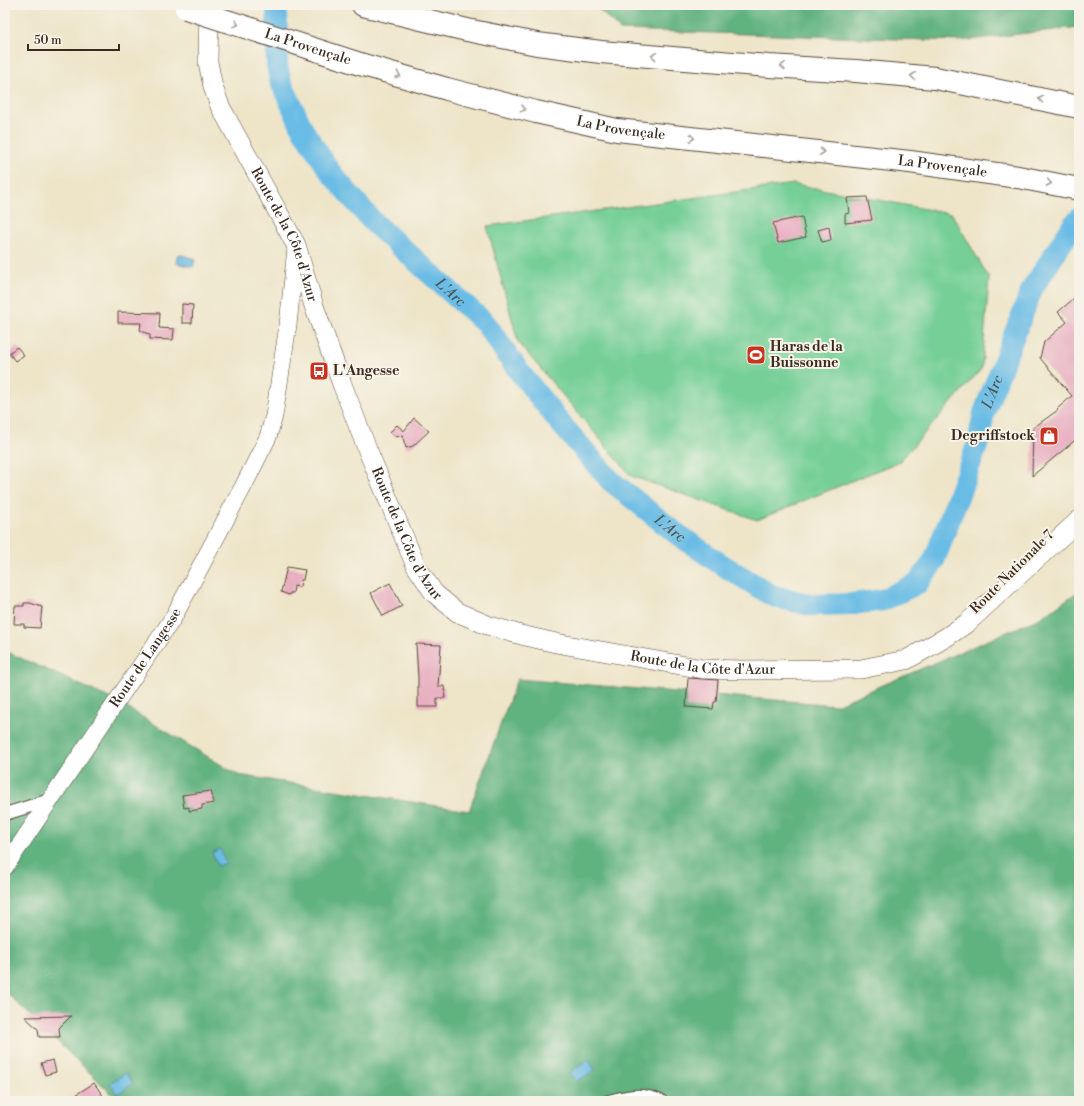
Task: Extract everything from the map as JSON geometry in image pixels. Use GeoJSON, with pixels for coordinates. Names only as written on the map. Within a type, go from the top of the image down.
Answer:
{"type":"FeatureCollection","features":[{"type":"Feature","properties":{"kind":"highway"},"geometry":{"type":"LineString","coordinates":[[363,5],[467,30],[537,44],[601,52],[934,78],[1079,107]]}},
{"type":"Feature","properties":{"kind":"highway","name":"La Provençale"},"geometry":{"type":"LineString","coordinates":[[181,7],[360,64],[447,89],[536,112],[617,130],[910,162],[1018,177],[1079,189]]}},
{"type":"Feature","properties":{"kind":"main road","name":"Route de la Côte d'Azur"},"geometry":{"type":"LineString","coordinates":[[209,5],[208,62],[212,87],[220,106],[296,245],[314,306],[368,451],[416,566],[434,593],[456,612],[487,625],[521,635],[556,643],[703,669],[861,669],[906,660],[922,651]]}},
{"type":"Feature","properties":{"kind":"main road","name":"Route Nationale 7"},"geometry":{"type":"LineString","coordinates":[[945,638],[1036,549],[1079,504]]}},
{"type":"Feature","properties":{"kind":"main road","name":"Route Nationale 7"},"geometry":{"type":"LineString","coordinates":[[922,651],[967,623],[1079,520]]}},
{"type":"Feature","properties":{"kind":"street","name":"Route de Langesse"},"geometry":{"type":"LineString","coordinates":[[5,867],[173,618],[268,437],[274,416],[288,325],[296,245]]}},
{"type":"Feature","properties":{"kind":"street"},"geometry":{"type":"LineString","coordinates":[[5,814],[50,800]]}},
{"type":"Feature","properties":{"kind":"street"},"geometry":{"type":"LineString","coordinates":[[608,1101],[634,1095],[653,1097],[661,1101]]}},
{"type":"Feature","properties":{"kind":"green space"},"geometry":{"type":"Polygon","coordinates":[[[594,5],[1079,5],[1079,27],[959,41],[620,30],[594,5]]]}},
{"type":"Feature","properties":{"kind":"green space","name":"Haras de la Buissonne"},"geometry":{"type":"Polygon","coordinates":[[[794,184],[952,214],[989,278],[982,368],[900,461],[757,520],[631,476],[518,342],[487,226],[794,184]]]}},
{"type":"Feature","properties":{"kind":"green space"},"geometry":{"type":"Polygon","coordinates":[[[1079,591],[1079,1101],[119,1101],[5,991],[5,651],[116,701],[238,775],[469,811],[517,679],[836,705],[1040,618],[1079,591]]]}},
{"type":"Feature","properties":{"kind":"water"},"geometry":{"type":"Polygon","coordinates":[[[178,254],[195,259],[193,267],[176,263],[178,254]]]}},
{"type":"Feature","properties":{"kind":"water"},"geometry":{"type":"Polygon","coordinates":[[[220,849],[226,863],[218,866],[212,853],[220,849]]]}},
{"type":"Feature","properties":{"kind":"water"},"geometry":{"type":"Polygon","coordinates":[[[589,1060],[595,1070],[576,1082],[570,1072],[589,1060]]]}},
{"type":"Feature","properties":{"kind":"water"},"geometry":{"type":"Polygon","coordinates":[[[126,1073],[133,1084],[117,1094],[110,1083],[126,1073]]]}},
{"type":"Feature","properties":{"kind":"building"},"geometry":{"type":"Polygon","coordinates":[[[867,197],[872,220],[845,223],[845,214],[849,213],[847,198],[867,197]]]}},
{"type":"Feature","properties":{"kind":"building"},"geometry":{"type":"Polygon","coordinates":[[[802,217],[806,237],[778,243],[773,223],[802,217]]]}},
{"type":"Feature","properties":{"kind":"building"},"geometry":{"type":"Polygon","coordinates":[[[829,227],[831,240],[822,242],[818,230],[829,227]]]}},
{"type":"Feature","properties":{"kind":"building"},"geometry":{"type":"Polygon","coordinates":[[[1079,294],[1079,437],[1032,476],[1033,428],[1058,410],[1057,409],[1072,396],[1040,358],[1044,342],[1067,322],[1058,312],[1079,294]]]}},
{"type":"Feature","properties":{"kind":"building"},"geometry":{"type":"Polygon","coordinates":[[[182,304],[193,305],[192,323],[182,323],[182,304]]]}},
{"type":"Feature","properties":{"kind":"building"},"geometry":{"type":"Polygon","coordinates":[[[118,312],[160,313],[159,328],[174,329],[173,340],[150,339],[150,335],[140,330],[141,323],[118,323],[118,312]]]}},
{"type":"Feature","properties":{"kind":"building"},"geometry":{"type":"Polygon","coordinates":[[[17,347],[24,355],[15,361],[9,353],[17,347]]]}},
{"type":"Feature","properties":{"kind":"building"},"geometry":{"type":"Polygon","coordinates":[[[414,418],[429,431],[413,446],[406,448],[402,435],[396,437],[390,432],[397,425],[404,431],[414,418]]]}},
{"type":"Feature","properties":{"kind":"building"},"geometry":{"type":"Polygon","coordinates":[[[287,567],[305,570],[300,587],[294,586],[293,593],[290,593],[289,595],[281,592],[287,567]]]}},
{"type":"Feature","properties":{"kind":"building"},"geometry":{"type":"Polygon","coordinates":[[[390,583],[402,606],[383,616],[371,593],[390,583]]]}},
{"type":"Feature","properties":{"kind":"building"},"geometry":{"type":"Polygon","coordinates":[[[24,603],[30,603],[42,607],[40,628],[24,627],[24,624],[14,624],[15,606],[24,606],[24,603]]]}},
{"type":"Feature","properties":{"kind":"building"},"geometry":{"type":"Polygon","coordinates":[[[416,644],[441,645],[438,686],[444,686],[445,698],[437,698],[437,707],[418,707],[416,644]]]}},
{"type":"Feature","properties":{"kind":"building"},"geometry":{"type":"Polygon","coordinates":[[[688,678],[718,680],[716,702],[714,702],[713,709],[686,707],[688,678]]]}},
{"type":"Feature","properties":{"kind":"building"},"geometry":{"type":"Polygon","coordinates":[[[211,791],[214,803],[202,805],[202,809],[189,811],[189,807],[184,808],[182,795],[211,791]]]}},
{"type":"Feature","properties":{"kind":"building"},"geometry":{"type":"Polygon","coordinates":[[[71,1016],[59,1028],[60,1037],[39,1037],[38,1029],[25,1017],[71,1016]]]}},
{"type":"Feature","properties":{"kind":"building"},"geometry":{"type":"Polygon","coordinates":[[[53,1060],[56,1072],[45,1075],[41,1063],[53,1060]]]}},
{"type":"Feature","properties":{"kind":"building"},"geometry":{"type":"Polygon","coordinates":[[[94,1083],[103,1096],[95,1101],[81,1101],[77,1094],[94,1083]]]}},
{"type":"Feature","properties":{"kind":"waterway","name":"L'Arc"},"geometry":{"type":"LineString","coordinates":[[277,5],[277,64],[280,80],[303,130],[331,173],[373,222],[486,324],[518,370],[561,424],[611,481],[677,534],[716,561],[773,596],[810,605],[852,604],[883,600],[918,583],[934,561],[978,443],[984,413],[1032,289],[1074,224],[1079,219]]}},
{"type":"Feature","properties":{"kind":"place","name":"Haras de la Buissonne"},"geometry":{"type":"Point","coordinates":[756,355]}},
{"type":"Feature","properties":{"kind":"place","name":"L'Angesse"},"geometry":{"type":"Point","coordinates":[319,371]}},
{"type":"Feature","properties":{"kind":"place","name":"Degriffstock"},"geometry":{"type":"Point","coordinates":[1049,436]}}]}
